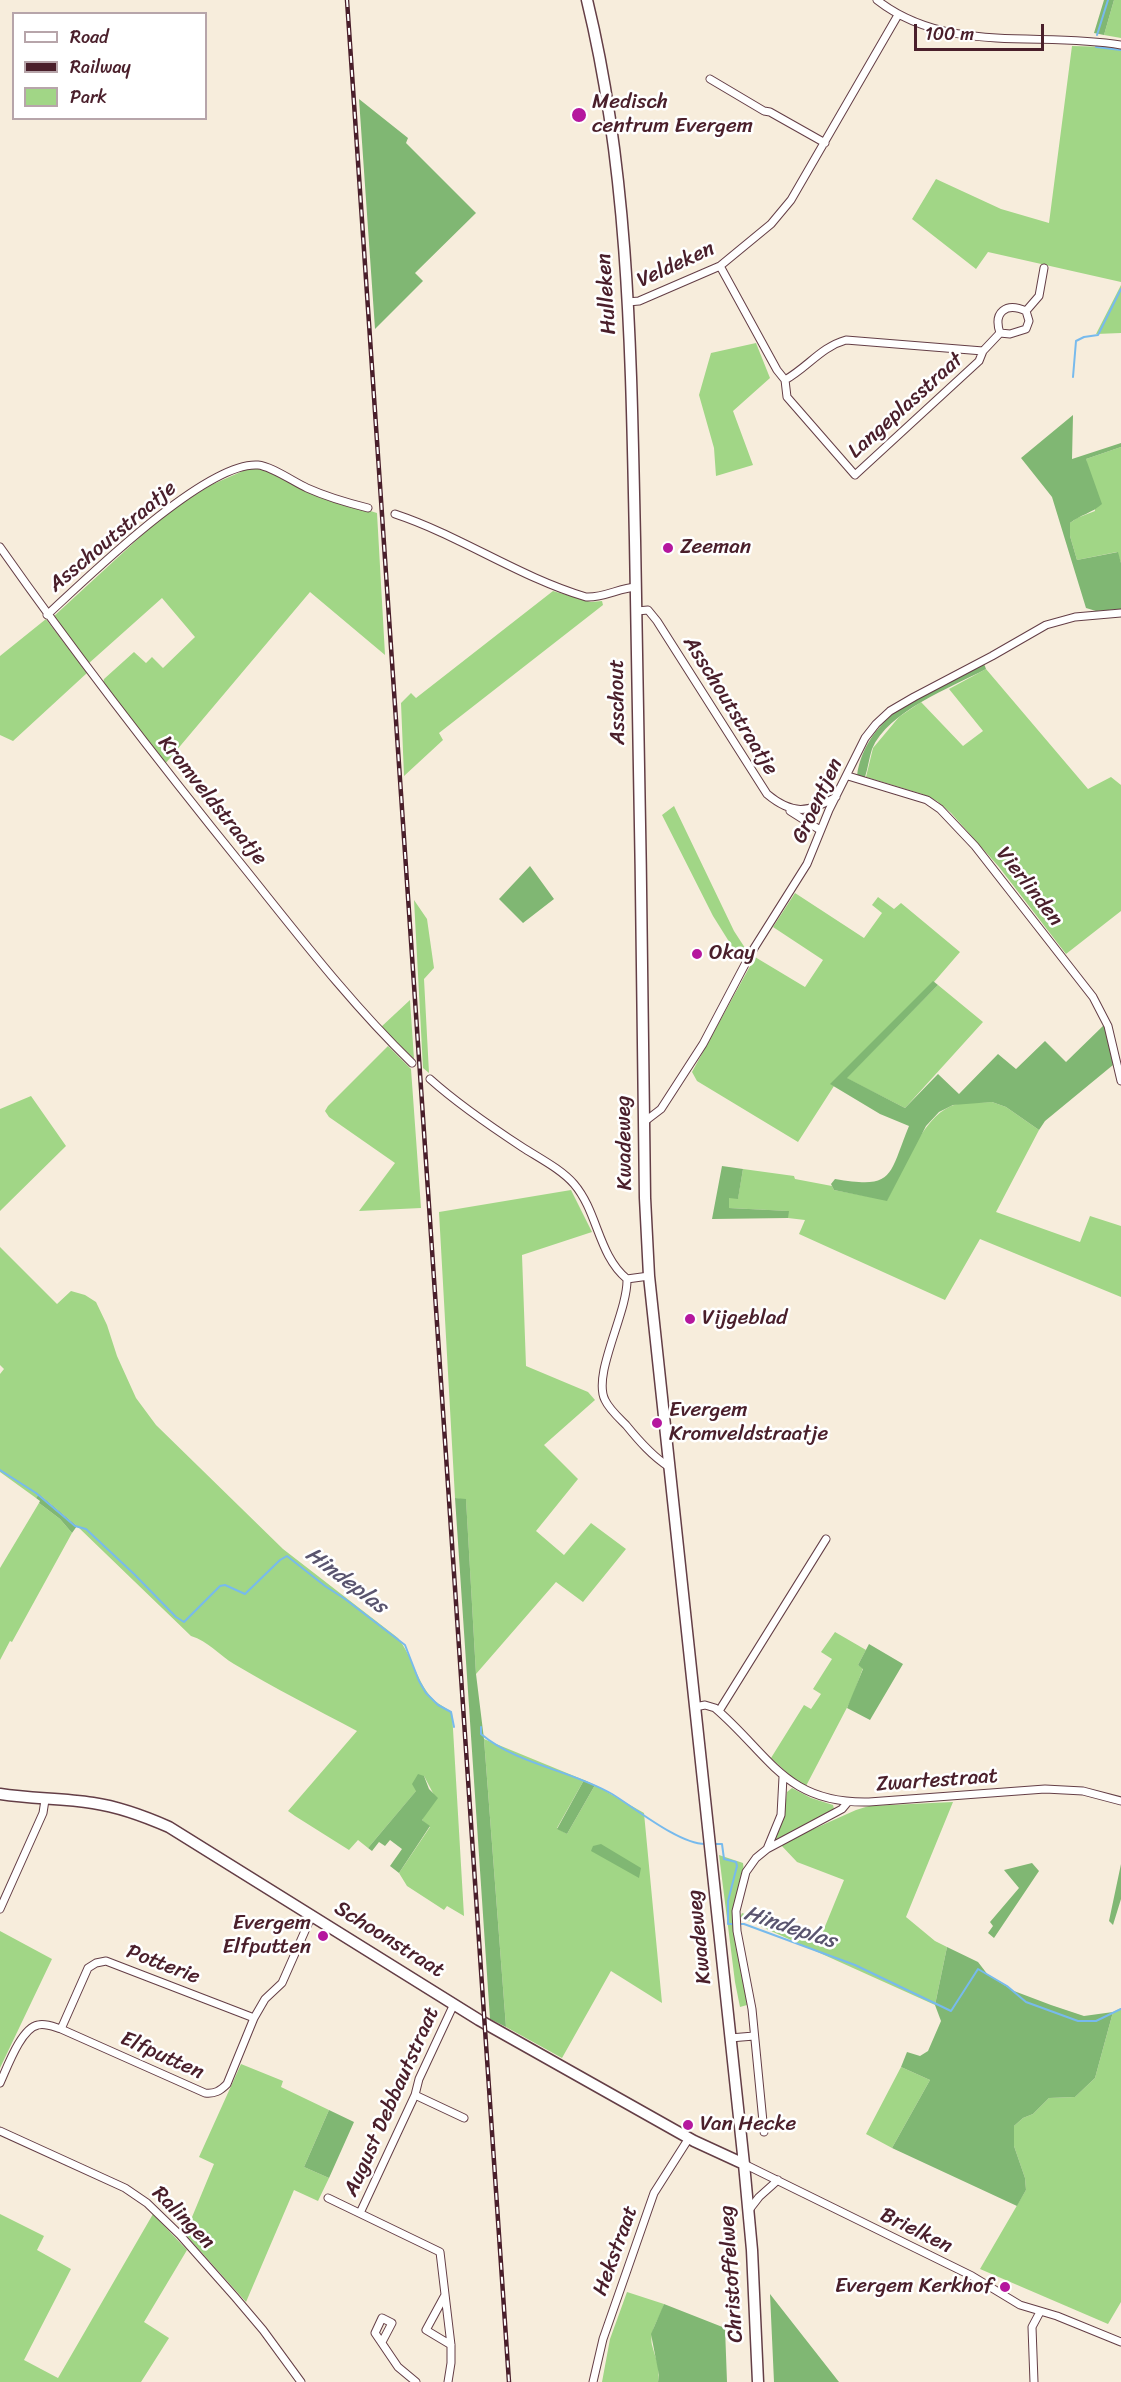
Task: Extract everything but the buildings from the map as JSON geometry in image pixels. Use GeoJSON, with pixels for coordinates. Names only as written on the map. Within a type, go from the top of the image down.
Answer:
{"type":"FeatureCollection","features":[{"type":"Feature","properties":{"kind":"main road","name":"Hulleken"},"geometry":{"type":"LineString","coordinates":[[587,0],[606,96],[628,302],[636,588]]}},
{"type":"Feature","properties":{"kind":"main road","name":"Asschout"},"geometry":{"type":"LineString","coordinates":[[636,588],[639,817]]}},
{"type":"Feature","properties":{"kind":"main road","name":"Kwadeweg"},"geometry":{"type":"LineString","coordinates":[[639,817],[649,1276],[744,2164]]}},
{"type":"Feature","properties":{"kind":"main road","name":"Schoonstraat"},"geometry":{"type":"LineString","coordinates":[[0,1794],[94,1803],[150,1819],[190,1838],[454,2004],[689,2138],[744,2164]]}},
{"type":"Feature","properties":{"kind":"main road","name":"Christoffelweg"},"geometry":{"type":"LineString","coordinates":[[744,2164],[749,2210],[758,2382]]}},
{"type":"Feature","properties":{"kind":"street"},"geometry":{"type":"LineString","coordinates":[[877,0],[898,15],[961,36],[1098,41],[1121,45]]}},
{"type":"Feature","properties":{"kind":"street","name":"Veldeken"},"geometry":{"type":"LineString","coordinates":[[628,302],[639,301],[720,266],[771,224],[791,200],[898,15]]}},
{"type":"Feature","properties":{"kind":"street"},"geometry":{"type":"LineString","coordinates":[[710,79],[825,143]]}},
{"type":"Feature","properties":{"kind":"street","name":"Langeplasstraat"},"geometry":{"type":"LineString","coordinates":[[720,266],[777,370],[785,380],[786,397],[855,475],[980,362],[983,351],[1000,333],[997,323],[998,316],[1003,310],[1018,308],[1026,311]]}},
{"type":"Feature","properties":{"kind":"street"},"geometry":{"type":"LineString","coordinates":[[1000,333],[1010,334],[1026,329],[1029,321],[1026,311],[1039,296],[1044,268]]}},
{"type":"Feature","properties":{"kind":"street","name":"Langeplasstraat"},"geometry":{"type":"LineString","coordinates":[[785,380],[799,372],[831,344],[846,340],[983,351]]}},
{"type":"Feature","properties":{"kind":"street","name":"Asschoutstraatje"},"geometry":{"type":"LineString","coordinates":[[47,615],[176,502],[224,475],[250,465],[260,465],[309,489],[368,508]]}},
{"type":"Feature","properties":{"kind":"street"},"geometry":{"type":"LineString","coordinates":[[395,514],[580,596],[598,598],[624,588],[636,588]]}},
{"type":"Feature","properties":{"kind":"street","name":"Kromveldstraatje"},"geometry":{"type":"LineString","coordinates":[[0,547],[47,615],[164,769],[315,956],[363,1012],[412,1063]]}},
{"type":"Feature","properties":{"kind":"street","name":"Asschoutstraatje"},"geometry":{"type":"LineString","coordinates":[[637,611],[648,610],[657,621],[724,724],[759,785],[783,806]]}},
{"type":"Feature","properties":{"kind":"street","name":"Groentjen"},"geometry":{"type":"LineString","coordinates":[[644,1122],[661,1109],[703,1044],[751,953],[807,864],[820,830],[865,738],[876,724],[906,701],[1046,625],[1075,617],[1121,613]]}},
{"type":"Feature","properties":{"kind":"street","name":"Vierlinden"},"geometry":{"type":"LineString","coordinates":[[848,776],[927,800],[940,809],[975,846],[1093,997],[1108,1026],[1121,1081]]}},
{"type":"Feature","properties":{"kind":"street"},"geometry":{"type":"LineString","coordinates":[[783,806],[793,810],[804,810],[836,797]]}},
{"type":"Feature","properties":{"kind":"street"},"geometry":{"type":"LineString","coordinates":[[783,806],[820,830]]}},
{"type":"Feature","properties":{"kind":"street"},"geometry":{"type":"LineString","coordinates":[[430,1079],[477,1118],[574,1184],[586,1205],[609,1258],[620,1274],[627,1279],[649,1276]]}},
{"type":"Feature","properties":{"kind":"street"},"geometry":{"type":"LineString","coordinates":[[627,1279],[625,1305],[601,1388],[605,1401],[653,1456],[669,1467]]}},
{"type":"Feature","properties":{"kind":"street"},"geometry":{"type":"LineString","coordinates":[[719,1711],[826,1539]]}},
{"type":"Feature","properties":{"kind":"street"},"geometry":{"type":"LineString","coordinates":[[695,1707],[705,1705],[719,1711],[783,1777],[824,1798],[848,1803]]}},
{"type":"Feature","properties":{"kind":"street","name":"Kwadeweg"},"geometry":{"type":"LineString","coordinates":[[764,2132],[748,1982],[737,1931],[736,1911],[746,1872],[756,1858],[767,1849],[781,1815],[783,1777]]}},
{"type":"Feature","properties":{"kind":"street","name":"Zwartestraat"},"geometry":{"type":"LineString","coordinates":[[767,1849],[842,1809],[848,1803],[1045,1789],[1083,1791],[1121,1801]]}},
{"type":"Feature","properties":{"kind":"street"},"geometry":{"type":"LineString","coordinates":[[0,1909],[43,1813],[45,1800]]}},
{"type":"Feature","properties":{"kind":"street","name":"Elfputten"},"geometry":{"type":"LineString","coordinates":[[0,2083],[22,2038],[35,2025],[44,2024],[61,2029],[205,2093],[213,2094],[220,2091],[227,2084],[254,2018],[265,1999],[282,1983],[312,1915]]}},
{"type":"Feature","properties":{"kind":"street","name":"Potterie"},"geometry":{"type":"LineString","coordinates":[[61,2029],[88,1968],[106,1961],[254,2018]]}},
{"type":"Feature","properties":{"kind":"street","name":"August Debbautstraat"},"geometry":{"type":"LineString","coordinates":[[360,2213],[454,2004]]}},
{"type":"Feature","properties":{"kind":"street"},"geometry":{"type":"LineString","coordinates":[[730,2038],[753,2036]]}},
{"type":"Feature","properties":{"kind":"street"},"geometry":{"type":"LineString","coordinates":[[415,2095],[464,2118]]}},
{"type":"Feature","properties":{"kind":"street","name":"Ralingen"},"geometry":{"type":"LineString","coordinates":[[0,2132],[125,2188],[147,2203],[180,2235],[235,2297],[263,2330],[301,2382]]}},
{"type":"Feature","properties":{"kind":"street","name":"Hekstraat"},"geometry":{"type":"LineString","coordinates":[[593,2382],[603,2339],[654,2193],[689,2138]]}},
{"type":"Feature","properties":{"kind":"street","name":"Brielken"},"geometry":{"type":"LineString","coordinates":[[744,2164],[972,2276],[1020,2305],[1057,2316],[1121,2342]]}},
{"type":"Feature","properties":{"kind":"street"},"geometry":{"type":"LineString","coordinates":[[749,2210],[759,2197],[778,2180]]}},
{"type":"Feature","properties":{"kind":"street"},"geometry":{"type":"LineString","coordinates":[[328,2198],[440,2252],[451,2345],[452,2363],[448,2382]]}},
{"type":"Feature","properties":{"kind":"street"},"geometry":{"type":"LineString","coordinates":[[446,2294],[426,2330],[451,2345]]}},
{"type":"Feature","properties":{"kind":"street"},"geometry":{"type":"LineString","coordinates":[[1034,2382],[1032,2327],[1040,2312]]}},
{"type":"Feature","properties":{"kind":"street"},"geometry":{"type":"LineString","coordinates":[[382,2342],[399,2367],[416,2382]]}},
{"type":"Feature","properties":{"kind":"green space"},"geometry":{"type":"Polygon","coordinates":[[[1104,0],[1114,0],[1104,35],[1094,33],[1104,0]]]}},
{"type":"Feature","properties":{"kind":"green space"},"geometry":{"type":"Polygon","coordinates":[[[1114,0],[1121,0],[1121,38],[1104,35],[1114,0]]]}},
{"type":"Feature","properties":{"kind":"green space"},"geometry":{"type":"Polygon","coordinates":[[[1072,46],[1108,47],[1121,50],[1121,282],[988,252],[976,269],[912,219],[936,179],[1001,209],[1049,223],[1072,46]]]}},
{"type":"Feature","properties":{"kind":"green space"},"geometry":{"type":"Polygon","coordinates":[[[359,99],[408,138],[406,143],[476,213],[415,273],[423,281],[375,329],[359,99]]]}},
{"type":"Feature","properties":{"kind":"green space"},"geometry":{"type":"Polygon","coordinates":[[[1121,285],[1121,333],[1096,334],[1121,285]]]}},
{"type":"Feature","properties":{"kind":"green space"},"geometry":{"type":"Polygon","coordinates":[[[756,343],[770,378],[733,411],[753,465],[716,476],[714,448],[699,395],[711,353],[756,343]]]}},
{"type":"Feature","properties":{"kind":"green space"},"geometry":{"type":"Polygon","coordinates":[[[1073,415],[1072,459],[1121,443],[1121,447],[1086,459],[1102,504],[1070,523],[1070,536],[1077,560],[1118,552],[1121,563],[1121,609],[1096,611],[1086,608],[1052,497],[1021,458],[1073,415]]]}},
{"type":"Feature","properties":{"kind":"green space"},"geometry":{"type":"Polygon","coordinates":[[[1121,447],[1121,563],[1117,552],[1077,560],[1070,536],[1070,523],[1095,511],[1086,459],[1121,447]]]}},
{"type":"Feature","properties":{"kind":"green space"},"geometry":{"type":"Polygon","coordinates":[[[252,467],[266,471],[314,494],[377,513],[385,655],[310,592],[165,764],[103,683],[104,679],[134,652],[146,663],[152,657],[163,668],[195,637],[162,598],[88,664],[53,617],[165,514],[211,485],[252,467]]]}},
{"type":"Feature","properties":{"kind":"green space"},"geometry":{"type":"Polygon","coordinates":[[[553,591],[591,602],[602,601],[603,605],[439,733],[443,740],[404,776],[401,703],[411,693],[416,698],[553,591]]]}},
{"type":"Feature","properties":{"kind":"green space"},"geometry":{"type":"Polygon","coordinates":[[[46,619],[87,673],[13,741],[0,735],[0,656],[46,619]]]}},
{"type":"Feature","properties":{"kind":"green space"},"geometry":{"type":"Polygon","coordinates":[[[983,661],[986,669],[939,692],[892,723],[880,735],[872,749],[865,777],[857,776],[863,754],[874,735],[888,719],[924,692],[983,661]]]}},
{"type":"Feature","properties":{"kind":"green space"},"geometry":{"type":"Polygon","coordinates":[[[986,669],[1088,789],[1111,777],[1121,785],[1121,911],[1066,954],[999,867],[951,813],[937,801],[922,794],[866,777],[873,748],[899,717],[921,702],[963,746],[983,731],[949,689],[986,669]]]}},
{"type":"Feature","properties":{"kind":"green space"},"geometry":{"type":"Polygon","coordinates":[[[674,806],[734,931],[747,951],[738,956],[713,916],[662,815],[674,806]]]}},
{"type":"Feature","properties":{"kind":"green space"},"geometry":{"type":"Polygon","coordinates":[[[530,866],[554,899],[523,923],[499,899],[530,866]]]}},
{"type":"Feature","properties":{"kind":"green space"},"geometry":{"type":"Polygon","coordinates":[[[795,893],[864,938],[882,913],[872,905],[878,897],[894,909],[901,903],[960,952],[934,982],[831,1084],[834,1086],[798,1142],[697,1081],[692,1072],[755,957],[805,987],[823,960],[773,927],[795,893]]]}},
{"type":"Feature","properties":{"kind":"green space"},"geometry":{"type":"Polygon","coordinates":[[[414,900],[427,919],[434,968],[424,979],[429,1073],[423,1068],[414,900]]]}},
{"type":"Feature","properties":{"kind":"green space"},"geometry":{"type":"Polygon","coordinates":[[[933,981],[938,985],[847,1078],[905,1108],[938,1074],[959,1094],[998,1054],[1016,1069],[1045,1041],[1066,1062],[1105,1024],[1113,1065],[1045,1121],[1039,1130],[1006,1107],[992,1102],[953,1105],[939,1112],[926,1126],[887,1201],[834,1190],[831,1184],[835,1179],[869,1182],[887,1175],[909,1126],[880,1114],[830,1084],[933,981]]]}},
{"type":"Feature","properties":{"kind":"green space"},"geometry":{"type":"Polygon","coordinates":[[[938,985],[983,1022],[905,1108],[846,1078],[938,985]]]}},
{"type":"Feature","properties":{"kind":"green space"},"geometry":{"type":"Polygon","coordinates":[[[410,1000],[414,1059],[381,1027],[410,1000]]]}},
{"type":"Feature","properties":{"kind":"green space"},"geometry":{"type":"Polygon","coordinates":[[[388,1046],[411,1069],[421,1208],[359,1211],[395,1163],[329,1117],[325,1111],[388,1046]]]}},
{"type":"Feature","properties":{"kind":"green space"},"geometry":{"type":"Polygon","coordinates":[[[31,1096],[66,1146],[0,1211],[0,1109],[31,1096]]]}},
{"type":"Feature","properties":{"kind":"green space"},"geometry":{"type":"Polygon","coordinates":[[[992,1102],[1006,1107],[1039,1130],[996,1212],[1080,1242],[1090,1216],[1121,1226],[1121,1297],[980,1239],[945,1300],[799,1234],[805,1220],[788,1218],[788,1211],[729,1208],[729,1198],[738,1198],[743,1169],[794,1176],[795,1179],[832,1186],[834,1190],[887,1200],[913,1147],[930,1122],[951,1106],[960,1103],[992,1102]]]}},
{"type":"Feature","properties":{"kind":"green space"},"geometry":{"type":"Polygon","coordinates":[[[722,1166],[743,1169],[738,1199],[729,1198],[729,1208],[789,1211],[788,1218],[712,1219],[722,1166]]]}},
{"type":"Feature","properties":{"kind":"green space"},"geometry":{"type":"Polygon","coordinates":[[[571,1190],[592,1232],[522,1255],[526,1366],[588,1392],[595,1400],[544,1445],[578,1479],[536,1531],[564,1555],[591,1523],[626,1549],[583,1602],[556,1582],[476,1674],[466,1500],[455,1498],[439,1212],[571,1190]]]}},
{"type":"Feature","properties":{"kind":"green space"},"geometry":{"type":"Polygon","coordinates":[[[0,1247],[57,1304],[71,1291],[85,1295],[96,1302],[136,1398],[156,1425],[283,1549],[398,1638],[429,1694],[435,1701],[452,1712],[464,1916],[447,1906],[444,1910],[407,1886],[399,1873],[430,1827],[422,1820],[434,1795],[424,1776],[417,1790],[368,1848],[358,1840],[349,1850],[288,1811],[357,1731],[249,1673],[203,1641],[191,1636],[77,1526],[39,1494],[36,1498],[0,1472],[0,1374],[4,1369],[0,1365],[0,1247]]]}},
{"type":"Feature","properties":{"kind":"green space"},"geometry":{"type":"Polygon","coordinates":[[[39,1494],[77,1526],[72,1533],[60,1519],[39,1503],[40,1501],[36,1498],[39,1494]]]}},
{"type":"Feature","properties":{"kind":"green space"},"geometry":{"type":"Polygon","coordinates":[[[455,1498],[466,1499],[476,1674],[484,1739],[506,2027],[490,2019],[455,1498]]]}},
{"type":"Feature","properties":{"kind":"green space"},"geometry":{"type":"Polygon","coordinates":[[[39,1503],[60,1519],[72,1533],[0,1660],[0,1568],[39,1503]]]}},
{"type":"Feature","properties":{"kind":"green space"},"geometry":{"type":"Polygon","coordinates":[[[835,1632],[866,1650],[858,1665],[863,1668],[852,1698],[806,1786],[796,1781],[771,1758],[804,1705],[811,1709],[821,1694],[813,1689],[832,1659],[821,1652],[835,1632]]]}},
{"type":"Feature","properties":{"kind":"green space"},"geometry":{"type":"Polygon","coordinates":[[[869,1644],[903,1664],[870,1720],[847,1708],[863,1669],[858,1665],[869,1644]]]}},
{"type":"Feature","properties":{"kind":"green space"},"geometry":{"type":"Polygon","coordinates":[[[484,1739],[584,1780],[557,1828],[567,1834],[595,1785],[644,1813],[662,2003],[611,1971],[562,2058],[506,2027],[484,1739]]]}},
{"type":"Feature","properties":{"kind":"green space"},"geometry":{"type":"Polygon","coordinates":[[[418,1774],[424,1776],[429,1789],[438,1798],[422,1820],[430,1826],[399,1873],[390,1866],[402,1849],[390,1840],[385,1846],[379,1842],[372,1851],[368,1848],[416,1791],[412,1784],[418,1774]]]}},
{"type":"Feature","properties":{"kind":"green space"},"geometry":{"type":"Polygon","coordinates":[[[584,1780],[595,1785],[567,1834],[557,1829],[584,1780]]]}},
{"type":"Feature","properties":{"kind":"green space"},"geometry":{"type":"Polygon","coordinates":[[[792,1788],[811,1798],[833,1805],[834,1809],[776,1840],[784,1816],[787,1792],[792,1788]]]}},
{"type":"Feature","properties":{"kind":"green space"},"geometry":{"type":"Polygon","coordinates":[[[953,1802],[906,1917],[935,1941],[947,1947],[935,2005],[740,1917],[742,1913],[819,1941],[844,1880],[797,1862],[780,1844],[869,1806],[953,1802]]]}},
{"type":"Feature","properties":{"kind":"green space"},"geometry":{"type":"Polygon","coordinates":[[[601,1844],[641,1868],[639,1878],[591,1851],[593,1846],[601,1844]]]}},
{"type":"Feature","properties":{"kind":"green space"},"geometry":{"type":"Polygon","coordinates":[[[719,1855],[743,1863],[744,1872],[739,1885],[733,1919],[747,2005],[740,2007],[735,1982],[719,1855]]]}},
{"type":"Feature","properties":{"kind":"green space"},"geometry":{"type":"Polygon","coordinates":[[[1032,1863],[1039,1871],[994,1938],[988,1933],[993,1926],[990,1922],[1019,1888],[1004,1870],[1032,1863]]]}},
{"type":"Feature","properties":{"kind":"green space"},"geometry":{"type":"Polygon","coordinates":[[[1121,1864],[1121,1899],[1113,1925],[1109,1921],[1121,1864]]]}},
{"type":"Feature","properties":{"kind":"green space"},"geometry":{"type":"Polygon","coordinates":[[[0,1931],[52,1959],[0,2068],[0,1931]]]}},
{"type":"Feature","properties":{"kind":"green space"},"geometry":{"type":"Polygon","coordinates":[[[947,1947],[978,1962],[988,1975],[1014,1991],[1084,2016],[1113,2012],[1095,2078],[1075,2097],[1049,2098],[1033,2114],[1023,2118],[1014,2126],[1014,2146],[1025,2178],[1026,2190],[1017,2206],[892,2148],[930,2080],[901,2067],[907,2052],[920,2056],[928,2051],[941,2021],[935,2005],[947,1947]]]}},
{"type":"Feature","properties":{"kind":"green space"},"geometry":{"type":"Polygon","coordinates":[[[1121,2008],[1121,2302],[1108,2324],[980,2269],[1026,2190],[1025,2178],[1014,2146],[1014,2126],[1023,2118],[1033,2114],[1049,2098],[1075,2097],[1095,2078],[1113,2012],[1121,2008]]]}},
{"type":"Feature","properties":{"kind":"green space"},"geometry":{"type":"Polygon","coordinates":[[[241,2064],[283,2081],[281,2087],[329,2110],[304,2167],[329,2178],[318,2201],[294,2190],[246,2302],[185,2234],[214,2164],[199,2157],[241,2064]]]}},
{"type":"Feature","properties":{"kind":"green space"},"geometry":{"type":"Polygon","coordinates":[[[901,2067],[930,2080],[892,2148],[866,2134],[901,2067]]]}},
{"type":"Feature","properties":{"kind":"green space"},"geometry":{"type":"Polygon","coordinates":[[[329,2110],[354,2122],[329,2178],[304,2167],[329,2110]]]}},
{"type":"Feature","properties":{"kind":"green space"},"geometry":{"type":"Polygon","coordinates":[[[0,2214],[44,2236],[37,2250],[71,2269],[24,2360],[58,2378],[153,2214],[187,2250],[144,2322],[169,2338],[141,2382],[0,2382],[0,2214]]]}},
{"type":"Feature","properties":{"kind":"green space"},"geometry":{"type":"Polygon","coordinates":[[[627,2292],[664,2304],[653,2329],[651,2340],[658,2367],[658,2382],[602,2382],[610,2339],[627,2292]]]}},
{"type":"Feature","properties":{"kind":"green space"},"geometry":{"type":"Polygon","coordinates":[[[770,2294],[839,2382],[774,2382],[770,2294]]]}},
{"type":"Feature","properties":{"kind":"green space"},"geometry":{"type":"Polygon","coordinates":[[[664,2304],[725,2328],[727,2382],[658,2382],[659,2375],[651,2334],[664,2304]]]}},
{"type":"Feature","properties":{"kind":"waterway"},"geometry":{"type":"LineString","coordinates":[[1097,35],[1108,0]]}},
{"type":"Feature","properties":{"kind":"waterway"},"geometry":{"type":"LineString","coordinates":[[1096,47],[1121,50]]}},
{"type":"Feature","properties":{"kind":"waterway"},"geometry":{"type":"LineString","coordinates":[[1073,377],[1076,341],[1098,335],[1121,289]]}},
{"type":"Feature","properties":{"kind":"waterway","name":"Hindeplas"},"geometry":{"type":"LineString","coordinates":[[0,1470],[36,1493],[75,1526],[86,1529],[176,1617],[184,1622],[220,1586],[225,1585],[245,1594],[287,1556],[405,1645],[426,1693],[438,1705],[451,1712],[454,1727]]}},
{"type":"Feature","properties":{"kind":"waterway","name":"Hindeplas"},"geometry":{"type":"LineString","coordinates":[[481,1727],[481,1734],[511,1753],[596,1786],[670,1832],[705,1844]]}},
{"type":"Feature","properties":{"kind":"waterway","name":"Hindeplas"},"geometry":{"type":"LineString","coordinates":[[714,1844],[722,1844],[724,1859],[736,1862],[737,1866],[728,1901],[728,1924],[744,1924],[855,1965],[951,2011],[978,1969],[1007,1986],[1026,2002],[1078,2021],[1096,2021],[1121,2009]]}},
{"type":"Feature","properties":{"kind":"railway"},"geometry":{"type":"LineString","coordinates":[[347,0],[509,2382]]}},
{"type":"Feature","properties":{"kind":"place","name":"Medisch centrum Evergem"},"geometry":{"type":"Point","coordinates":[579,115]}},
{"type":"Feature","properties":{"kind":"place","name":"Zeeman"},"geometry":{"type":"Point","coordinates":[668,548]}},
{"type":"Feature","properties":{"kind":"place","name":"Okay"},"geometry":{"type":"Point","coordinates":[697,954]}},
{"type":"Feature","properties":{"kind":"place","name":"Vijgeblad"},"geometry":{"type":"Point","coordinates":[690,1319]}},
{"type":"Feature","properties":{"kind":"place","name":"Evergem Kromveldstraatje"},"geometry":{"type":"Point","coordinates":[657,1423]}},
{"type":"Feature","properties":{"kind":"place","name":"Evergem Elfputten"},"geometry":{"type":"Point","coordinates":[323,1936]}},
{"type":"Feature","properties":{"kind":"place","name":"Van Hecke"},"geometry":{"type":"Point","coordinates":[688,2125]}},
{"type":"Feature","properties":{"kind":"place","name":"Evergem Kerkhof"},"geometry":{"type":"Point","coordinates":[1005,2287]}}]}
